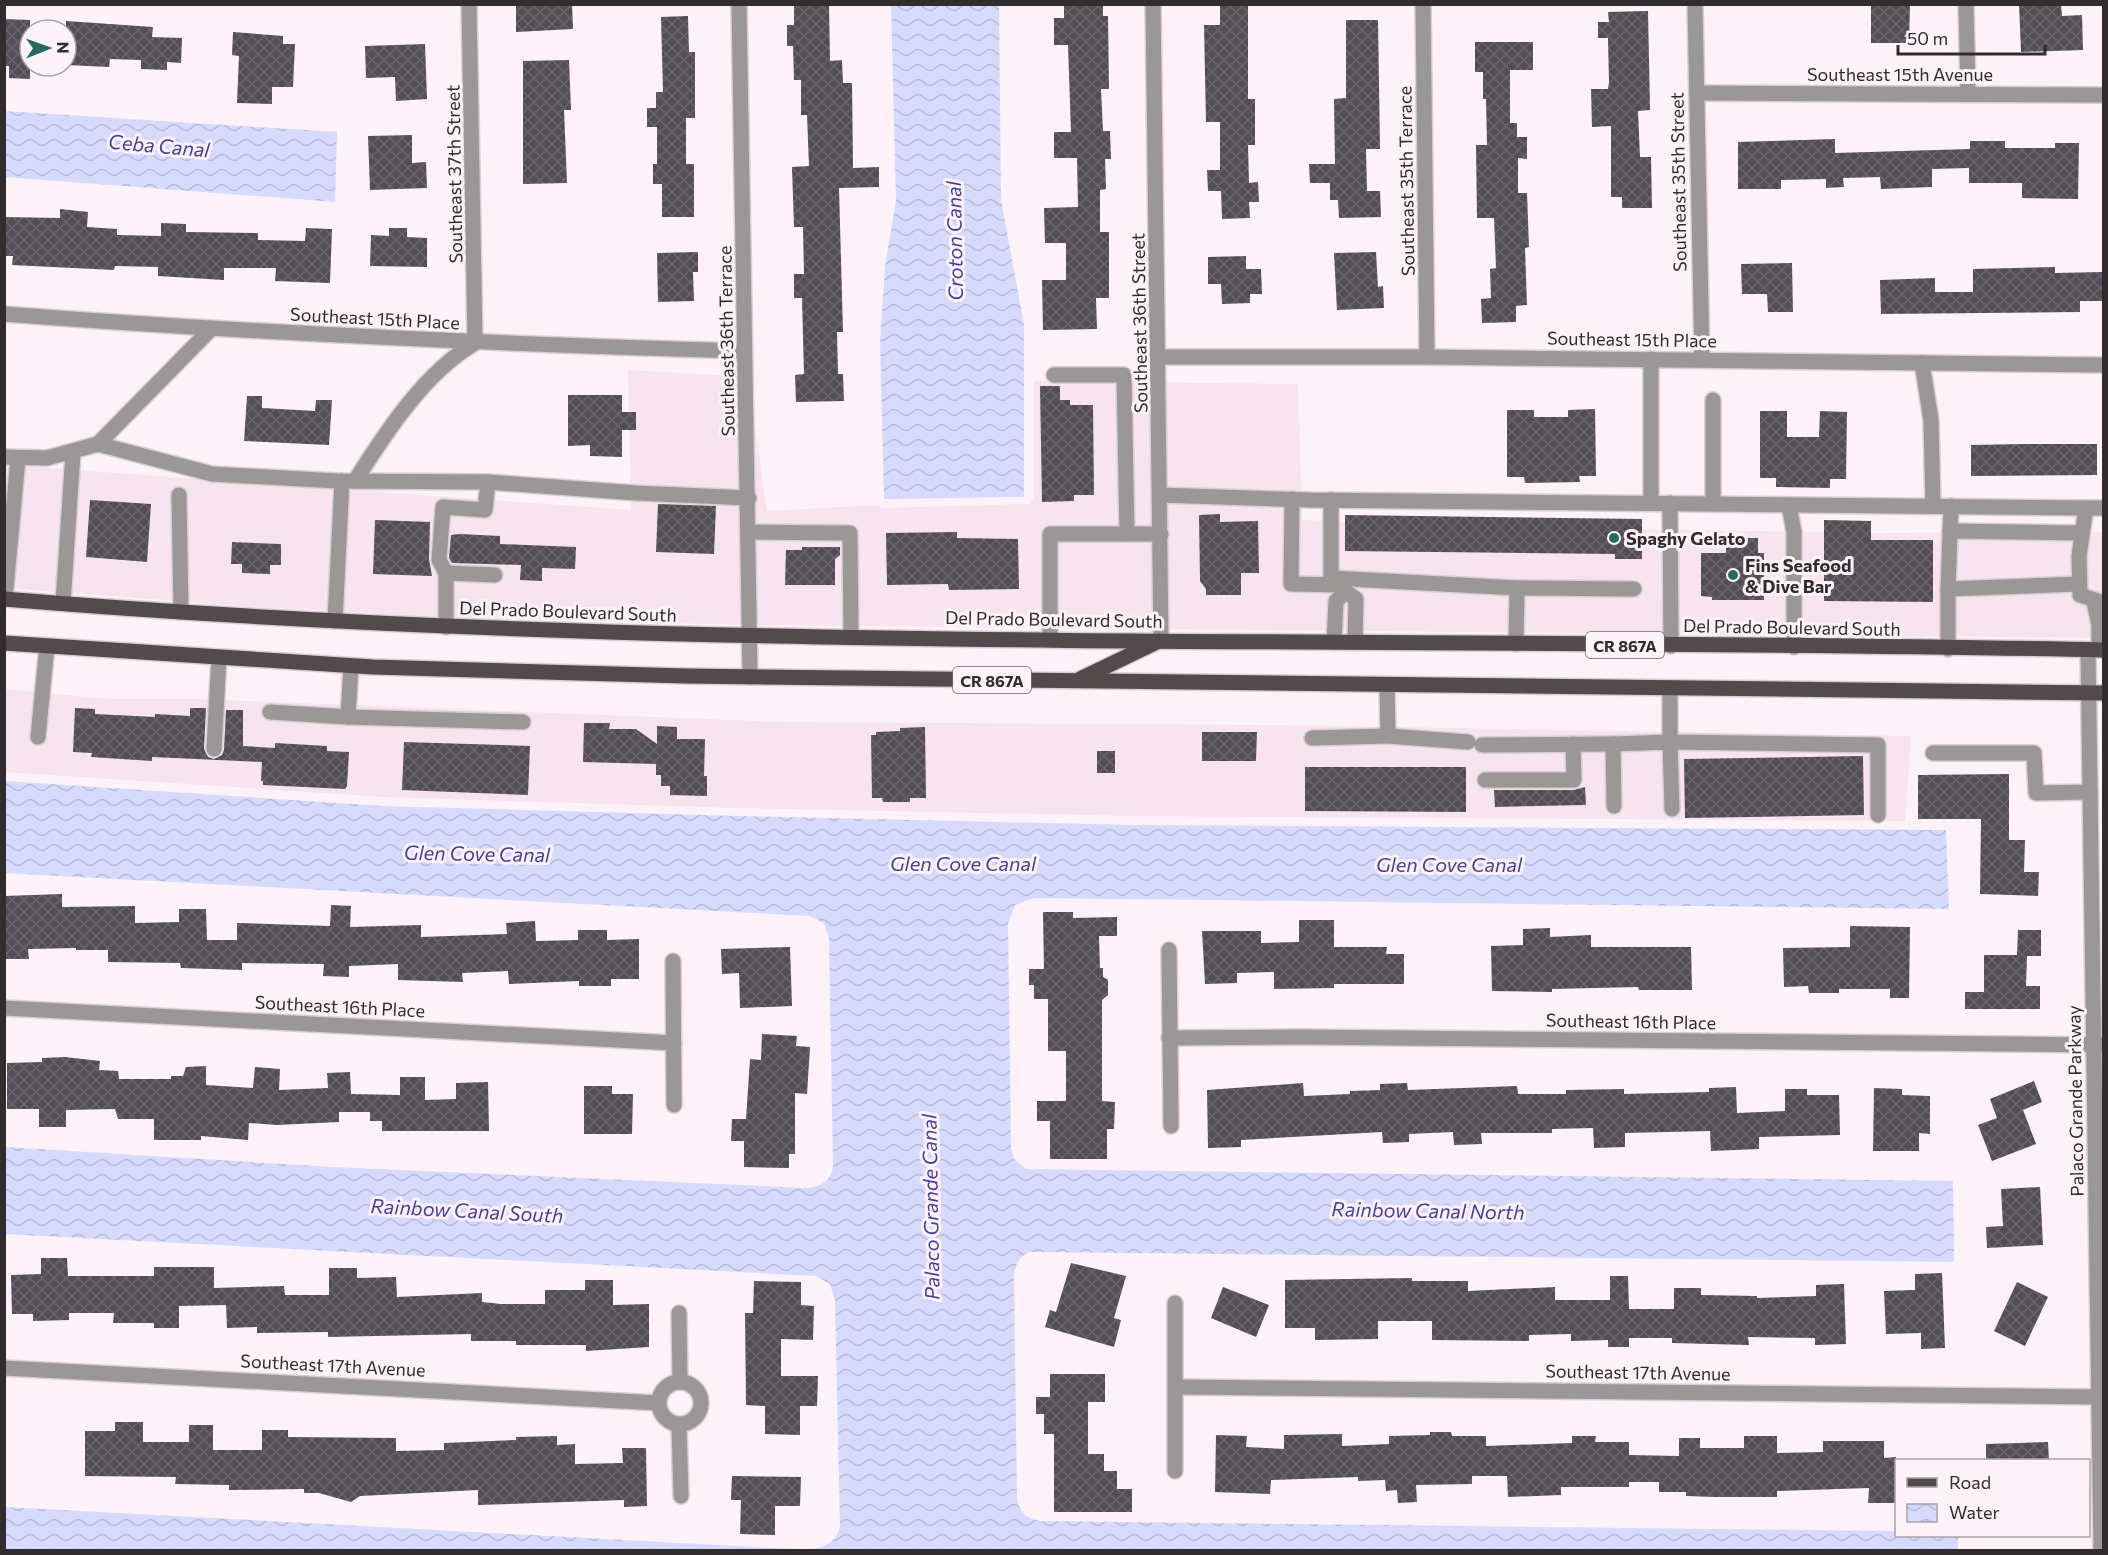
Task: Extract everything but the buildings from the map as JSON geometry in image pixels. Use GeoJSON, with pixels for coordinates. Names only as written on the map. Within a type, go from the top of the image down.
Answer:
{"type":"FeatureCollection","features":[{"type":"Feature","properties":{"kind":"main road","name":"Del Prado Boulevard South"},"geometry":{"type":"LineString","coordinates":[[5,599],[180,612],[446,627],[751,635],[2097,650]]}},
{"type":"Feature","properties":{"kind":"main road"},"geometry":{"type":"LineString","coordinates":[[1074,682],[1161,640]]}},
{"type":"Feature","properties":{"kind":"main road","name":"CR 867A"},"geometry":{"type":"LineString","coordinates":[[4,643],[351,666],[750,677],[2096,693]]}},
{"type":"Feature","properties":{"kind":"street","name":"Southeast 37th Street"},"geometry":{"type":"LineString","coordinates":[[469,4],[475,343]]}},
{"type":"Feature","properties":{"kind":"street","name":"Southeast 36th Terrace"},"geometry":{"type":"LineString","coordinates":[[740,4],[744,351],[750,532],[750,677]]}},
{"type":"Feature","properties":{"kind":"street","name":"Southeast 36th Street"},"geometry":{"type":"LineString","coordinates":[[1153,4],[1160,357],[1161,640]]}},
{"type":"Feature","properties":{"kind":"street","name":"Southeast 35th Terrace"},"geometry":{"type":"LineString","coordinates":[[1423,4],[1427,357]]}},
{"type":"Feature","properties":{"kind":"street","name":"Southeast 35th Street"},"geometry":{"type":"LineString","coordinates":[[1695,4],[1702,360]]}},
{"type":"Feature","properties":{"kind":"street"},"geometry":{"type":"LineString","coordinates":[[1966,4],[1968,94]]}},
{"type":"Feature","properties":{"kind":"street","name":"Southeast 15th Avenue"},"geometry":{"type":"LineString","coordinates":[[1696,93],[2103,95]]}},
{"type":"Feature","properties":{"kind":"street","name":"Southeast 15th Place"},"geometry":{"type":"LineString","coordinates":[[4,314],[210,330],[475,343],[744,351]]}},
{"type":"Feature","properties":{"kind":"street"},"geometry":{"type":"LineString","coordinates":[[5,599],[11,458],[73,453],[98,444],[210,330]]}},
{"type":"Feature","properties":{"kind":"street"},"geometry":{"type":"LineString","coordinates":[[334,621],[349,481],[387,431],[452,356],[475,343]]}},
{"type":"Feature","properties":{"kind":"street","name":"Southeast 15th Place"},"geometry":{"type":"LineString","coordinates":[[1160,357],[1427,357],[2103,365]]}},
{"type":"Feature","properties":{"kind":"street"},"geometry":{"type":"LineString","coordinates":[[1651,359],[1651,503]]}},
{"type":"Feature","properties":{"kind":"street"},"geometry":{"type":"LineString","coordinates":[[1922,363],[1932,432],[1933,506]]}},
{"type":"Feature","properties":{"kind":"street"},"geometry":{"type":"LineString","coordinates":[[1054,375],[1124,375],[1127,534]]}},
{"type":"Feature","properties":{"kind":"street"},"geometry":{"type":"LineString","coordinates":[[1713,400],[1713,504]]}},
{"type":"Feature","properties":{"kind":"street"},"geometry":{"type":"LineString","coordinates":[[98,444],[212,474],[349,481],[488,482],[636,493],[749,498]]}},
{"type":"Feature","properties":{"kind":"street"},"geometry":{"type":"LineString","coordinates":[[63,603],[73,453]]}},
{"type":"Feature","properties":{"kind":"street"},"geometry":{"type":"LineString","coordinates":[[446,627],[446,573],[439,561],[443,507],[484,510],[488,482]]}},
{"type":"Feature","properties":{"kind":"street"},"geometry":{"type":"LineString","coordinates":[[179,495],[180,612]]}},
{"type":"Feature","properties":{"kind":"street"},"geometry":{"type":"LineString","coordinates":[[1160,495],[1331,500],[2103,508]]}},
{"type":"Feature","properties":{"kind":"street"},"geometry":{"type":"LineString","coordinates":[[1292,499],[1291,584],[1634,588]]}},
{"type":"Feature","properties":{"kind":"street"},"geometry":{"type":"LineString","coordinates":[[1331,500],[1331,578],[1346,586],[1356,599],[1355,642]]}},
{"type":"Feature","properties":{"kind":"street"},"geometry":{"type":"LineString","coordinates":[[1670,503],[1671,646]]}},
{"type":"Feature","properties":{"kind":"street"},"geometry":{"type":"LineString","coordinates":[[1789,505],[1794,532],[1794,647]]}},
{"type":"Feature","properties":{"kind":"street"},"geometry":{"type":"LineString","coordinates":[[1948,649],[1951,506]]}},
{"type":"Feature","properties":{"kind":"street"},"geometry":{"type":"LineString","coordinates":[[2086,508],[2082,533],[2080,595],[2099,602]]}},
{"type":"Feature","properties":{"kind":"street"},"geometry":{"type":"LineString","coordinates":[[1950,531],[2082,533]]}},
{"type":"Feature","properties":{"kind":"street"},"geometry":{"type":"LineString","coordinates":[[750,532],[850,533],[851,636]]}},
{"type":"Feature","properties":{"kind":"street"},"geometry":{"type":"LineString","coordinates":[[1050,639],[1050,534],[1161,534]]}},
{"type":"Feature","properties":{"kind":"street"},"geometry":{"type":"LineString","coordinates":[[446,573],[495,574]]}},
{"type":"Feature","properties":{"kind":"street"},"geometry":{"type":"LineString","coordinates":[[1948,590],[2079,584]]}},
{"type":"Feature","properties":{"kind":"street"},"geometry":{"type":"LineString","coordinates":[[1334,642],[1336,601],[1346,586]]}},
{"type":"Feature","properties":{"kind":"street"},"geometry":{"type":"LineString","coordinates":[[1516,644],[1517,588]]}},
{"type":"Feature","properties":{"kind":"street","name":"Palaco Grande Parkway"},"geometry":{"type":"LineString","coordinates":[[2099,602],[2101,622],[2097,650],[2090,792],[2098,1045],[2101,1551]]}},
{"type":"Feature","properties":{"kind":"street"},"geometry":{"type":"LineString","coordinates":[[38,737],[46,646]]}},
{"type":"Feature","properties":{"kind":"street"},"geometry":{"type":"LineString","coordinates":[[214,749],[219,657]]}},
{"type":"Feature","properties":{"kind":"street"},"geometry":{"type":"LineString","coordinates":[[348,717],[351,666]]}},
{"type":"Feature","properties":{"kind":"street"},"geometry":{"type":"LineString","coordinates":[[1387,685],[1388,736]]}},
{"type":"Feature","properties":{"kind":"street"},"geometry":{"type":"LineString","coordinates":[[1670,688],[1672,809]]}},
{"type":"Feature","properties":{"kind":"street"},"geometry":{"type":"LineString","coordinates":[[270,712],[348,717],[523,722]]}},
{"type":"Feature","properties":{"kind":"street"},"geometry":{"type":"LineString","coordinates":[[1312,738],[1388,736],[1475,743],[1670,742],[1878,745],[1878,815]]}},
{"type":"Feature","properties":{"kind":"street"},"geometry":{"type":"LineString","coordinates":[[1485,780],[1574,780],[1573,744]]}},
{"type":"Feature","properties":{"kind":"street"},"geometry":{"type":"LineString","coordinates":[[1613,744],[1614,806]]}},
{"type":"Feature","properties":{"kind":"street"},"geometry":{"type":"LineString","coordinates":[[1933,753],[2034,753],[2037,793],[2090,792]]}},
{"type":"Feature","properties":{"kind":"street"},"geometry":{"type":"LineString","coordinates":[[1169,950],[1171,1126]]}},
{"type":"Feature","properties":{"kind":"street"},"geometry":{"type":"LineString","coordinates":[[673,962],[674,1104]]}},
{"type":"Feature","properties":{"kind":"street","name":"Southeast 16th Place"},"geometry":{"type":"LineString","coordinates":[[4,1008],[674,1043]]}},
{"type":"Feature","properties":{"kind":"street","name":"Southeast 16th Place"},"geometry":{"type":"LineString","coordinates":[[1169,1038],[1314,1037],[2098,1045]]}},
{"type":"Feature","properties":{"kind":"street"},"geometry":{"type":"LineString","coordinates":[[1175,1303],[1177,1388],[1175,1471]]}},
{"type":"Feature","properties":{"kind":"street"},"geometry":{"type":"LineString","coordinates":[[679,1312],[680,1382]]}},
{"type":"Feature","properties":{"kind":"street","name":"Southeast 17th Avenue"},"geometry":{"type":"LineString","coordinates":[[4,1368],[659,1403]]}},
{"type":"Feature","properties":{"kind":"street"},"geometry":{"type":"LineString","coordinates":[[680,1382],[697,1391],[701,1403],[700,1410],[692,1421],[679,1425],[662,1416],[659,1396],[667,1386],[680,1382]]}},
{"type":"Feature","properties":{"kind":"street","name":"Southeast 17th Avenue"},"geometry":{"type":"LineString","coordinates":[[1177,1388],[2101,1396]]}},
{"type":"Feature","properties":{"kind":"street"},"geometry":{"type":"LineString","coordinates":[[679,1425],[681,1496]]}},
{"type":"Feature","properties":{"kind":"shaded area"},"geometry":{"type":"Polygon","coordinates":[[[628,370],[748,377],[767,511],[877,505],[884,508],[1030,504],[1034,497],[1034,381],[1298,384],[1302,520],[1446,526],[1864,533],[2103,532],[2103,638],[751,625],[462,618],[257,607],[5,588],[4,465],[631,510],[628,370]]]}},
{"type":"Feature","properties":{"kind":"shaded area"},"geometry":{"type":"Polygon","coordinates":[[[4,689],[110,699],[196,699],[780,722],[1278,725],[1911,736],[1905,821],[1134,816],[737,808],[383,797],[5,772],[4,689]]]}},
{"type":"Feature","properties":{"kind":"water","name":"Croton Canal"},"geometry":{"type":"Polygon","coordinates":[[[891,5],[999,5],[1001,199],[1024,325],[1024,497],[884,499],[880,340],[885,266],[896,200],[891,5]]]}},
{"type":"Feature","properties":{"kind":"water","name":"Ceba Canal"},"geometry":{"type":"Polygon","coordinates":[[[4,111],[337,132],[335,202],[5,177],[4,111]]]}},
{"type":"Feature","properties":{"kind":"water"},"geometry":{"type":"Polygon","coordinates":[[[5,781],[383,806],[736,816],[1133,825],[1946,830],[1949,909],[1034,898],[1015,905],[1008,923],[1011,1149],[1014,1159],[1026,1169],[1953,1181],[1954,1262],[1030,1252],[1019,1261],[1014,1274],[1017,1499],[1025,1514],[1031,1519],[1040,1521],[1895,1531],[1895,1537],[1958,1537],[1958,1550],[812,1550],[830,1543],[840,1527],[835,1301],[830,1284],[816,1276],[4,1234],[5,1147],[332,1167],[807,1188],[817,1186],[830,1176],[833,1167],[829,938],[824,923],[809,916],[5,873],[5,781]]]}},
{"type":"Feature","properties":{"kind":"water"},"geometry":{"type":"Polygon","coordinates":[[[5,1507],[812,1550],[5,1550],[5,1507]]]}},
{"type":"Feature","properties":{"kind":"place","name":"Spaghy Gelato"},"geometry":{"type":"Point","coordinates":[1614,538]}},
{"type":"Feature","properties":{"kind":"place","name":"Fins Seafood & Dive Bar"},"geometry":{"type":"Point","coordinates":[1733,575]}},
{"type":"Feature","properties":{"kind":"water label","name":"Glen Cove Canal"},"geometry":{"type":"Point","coordinates":[477,853]}},
{"type":"Feature","properties":{"kind":"water label","name":"Glen Cove Canal"},"geometry":{"type":"Point","coordinates":[963,863]}},
{"type":"Feature","properties":{"kind":"water label","name":"Glen Cove Canal"},"geometry":{"type":"Point","coordinates":[1449,864]}},
{"type":"Feature","properties":{"kind":"water label","name":"Palaco Grande Canal"},"geometry":{"type":"Point","coordinates":[930,1207]}},
{"type":"Feature","properties":{"kind":"water label","name":"Rainbow Canal South"},"geometry":{"type":"Point","coordinates":[467,1210]}},
{"type":"Feature","properties":{"kind":"water label","name":"Rainbow Canal North"},"geometry":{"type":"Point","coordinates":[1428,1210]}}]}
